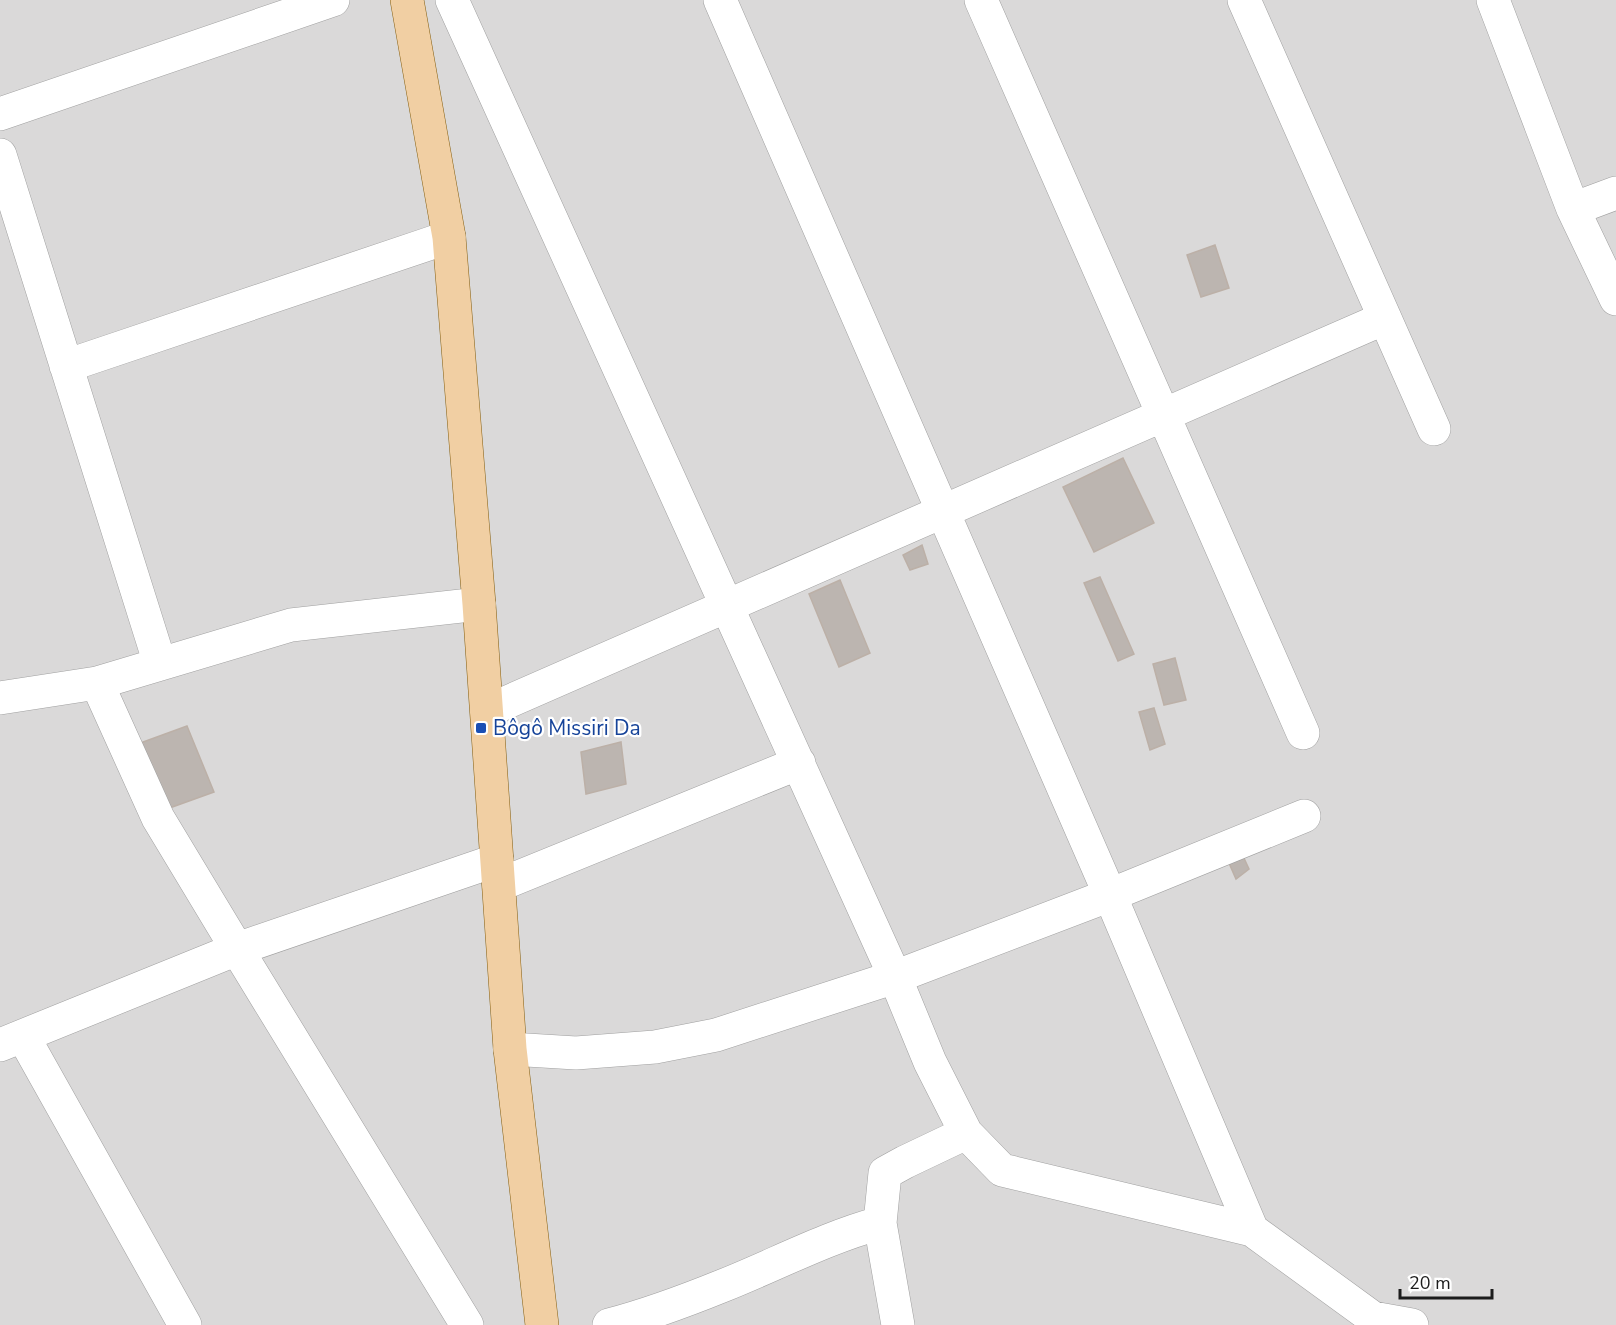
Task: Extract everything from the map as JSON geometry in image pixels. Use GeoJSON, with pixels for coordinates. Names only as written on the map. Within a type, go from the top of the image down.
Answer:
{"type":"FeatureCollection","features":[{"type":"Feature","properties":{"kind":"main road"},"geometry":{"type":"LineString","coordinates":[[407,0],[449,237],[479,604],[510,1049],[542,1325]]}},
{"type":"Feature","properties":{"kind":"street"},"geometry":{"type":"LineString","coordinates":[[0,114],[285,8],[333,0]]}},
{"type":"Feature","properties":{"kind":"street"},"geometry":{"type":"LineString","coordinates":[[452,0],[799,763],[895,977],[930,1062],[966,1133],[1002,1170],[1252,1230],[1373,1318],[1412,1325]]}},
{"type":"Feature","properties":{"kind":"street"},"geometry":{"type":"LineString","coordinates":[[720,0],[1110,894],[1252,1230]]}},
{"type":"Feature","properties":{"kind":"street"},"geometry":{"type":"LineString","coordinates":[[981,0],[1303,733]]}},
{"type":"Feature","properties":{"kind":"street"},"geometry":{"type":"LineString","coordinates":[[1244,0],[1434,429]]}},
{"type":"Feature","properties":{"kind":"street"},"geometry":{"type":"LineString","coordinates":[[1493,0],[1573,209],[1616,299]]}},
{"type":"Feature","properties":{"kind":"street"},"geometry":{"type":"LineString","coordinates":[[0,156],[160,664]]}},
{"type":"Feature","properties":{"kind":"street"},"geometry":{"type":"LineString","coordinates":[[1573,209],[1616,193]]}},
{"type":"Feature","properties":{"kind":"street"},"geometry":{"type":"LineString","coordinates":[[66,366],[449,237]]}},
{"type":"Feature","properties":{"kind":"street"},"geometry":{"type":"LineString","coordinates":[[487,711],[1384,318]]}},
{"type":"Feature","properties":{"kind":"street"},"geometry":{"type":"LineString","coordinates":[[0,698],[97,683],[291,625],[479,604]]}},
{"type":"Feature","properties":{"kind":"street"},"geometry":{"type":"LineString","coordinates":[[97,683],[158,818],[467,1325]]}},
{"type":"Feature","properties":{"kind":"street"},"geometry":{"type":"LineString","coordinates":[[185,1325],[11,1040],[237,949],[498,873],[799,763]]}},
{"type":"Feature","properties":{"kind":"street"},"geometry":{"type":"LineString","coordinates":[[510,1049],[576,1053],[655,1047],[716,1035],[895,977],[1304,816]]}},
{"type":"Feature","properties":{"kind":"street"},"geometry":{"type":"LineString","coordinates":[[898,1325],[880,1223],[885,1173],[966,1133]]}},
{"type":"Feature","properties":{"kind":"street"},"geometry":{"type":"LineString","coordinates":[[609,1325],[722,1286],[851,1231],[880,1223]]}},
{"type":"Feature","properties":{"kind":"shaded area"},"geometry":{"type":"Polygon","coordinates":[[[0,0],[1616,0],[1616,1325],[0,1325],[0,0]]]}},
{"type":"Feature","properties":{"kind":"building"},"geometry":{"type":"Polygon","coordinates":[[[1215,245],[1229,288],[1201,297],[1187,255],[1215,245]]]}},
{"type":"Feature","properties":{"kind":"building"},"geometry":{"type":"Polygon","coordinates":[[[1123,458],[1154,523],[1094,552],[1063,487],[1123,458]]]}},
{"type":"Feature","properties":{"kind":"building"},"geometry":{"type":"Polygon","coordinates":[[[922,545],[928,564],[910,570],[903,555],[922,545]]]}},
{"type":"Feature","properties":{"kind":"building"},"geometry":{"type":"Polygon","coordinates":[[[1100,577],[1134,654],[1118,661],[1084,583],[1100,577]]]}},
{"type":"Feature","properties":{"kind":"building"},"geometry":{"type":"Polygon","coordinates":[[[840,580],[870,653],[839,667],[809,594],[840,580]]]}},
{"type":"Feature","properties":{"kind":"building"},"geometry":{"type":"Polygon","coordinates":[[[1175,658],[1186,700],[1164,705],[1153,664],[1175,658]]]}},
{"type":"Feature","properties":{"kind":"building"},"geometry":{"type":"Polygon","coordinates":[[[1154,708],[1165,744],[1150,750],[1139,712],[1154,708]]]}},
{"type":"Feature","properties":{"kind":"building"},"geometry":{"type":"Polygon","coordinates":[[[187,726],[214,792],[164,810],[135,745],[187,726]]]}},
{"type":"Feature","properties":{"kind":"building"},"geometry":{"type":"Polygon","coordinates":[[[621,742],[626,784],[586,794],[581,752],[621,742]]]}},
{"type":"Feature","properties":{"kind":"building"},"geometry":{"type":"Polygon","coordinates":[[[1243,856],[1249,869],[1236,879],[1229,863],[1243,856]]]}},
{"type":"Feature","properties":{"kind":"place","name":"Bôgô Missiri Da"},"geometry":{"type":"Point","coordinates":[481,728]}}]}
